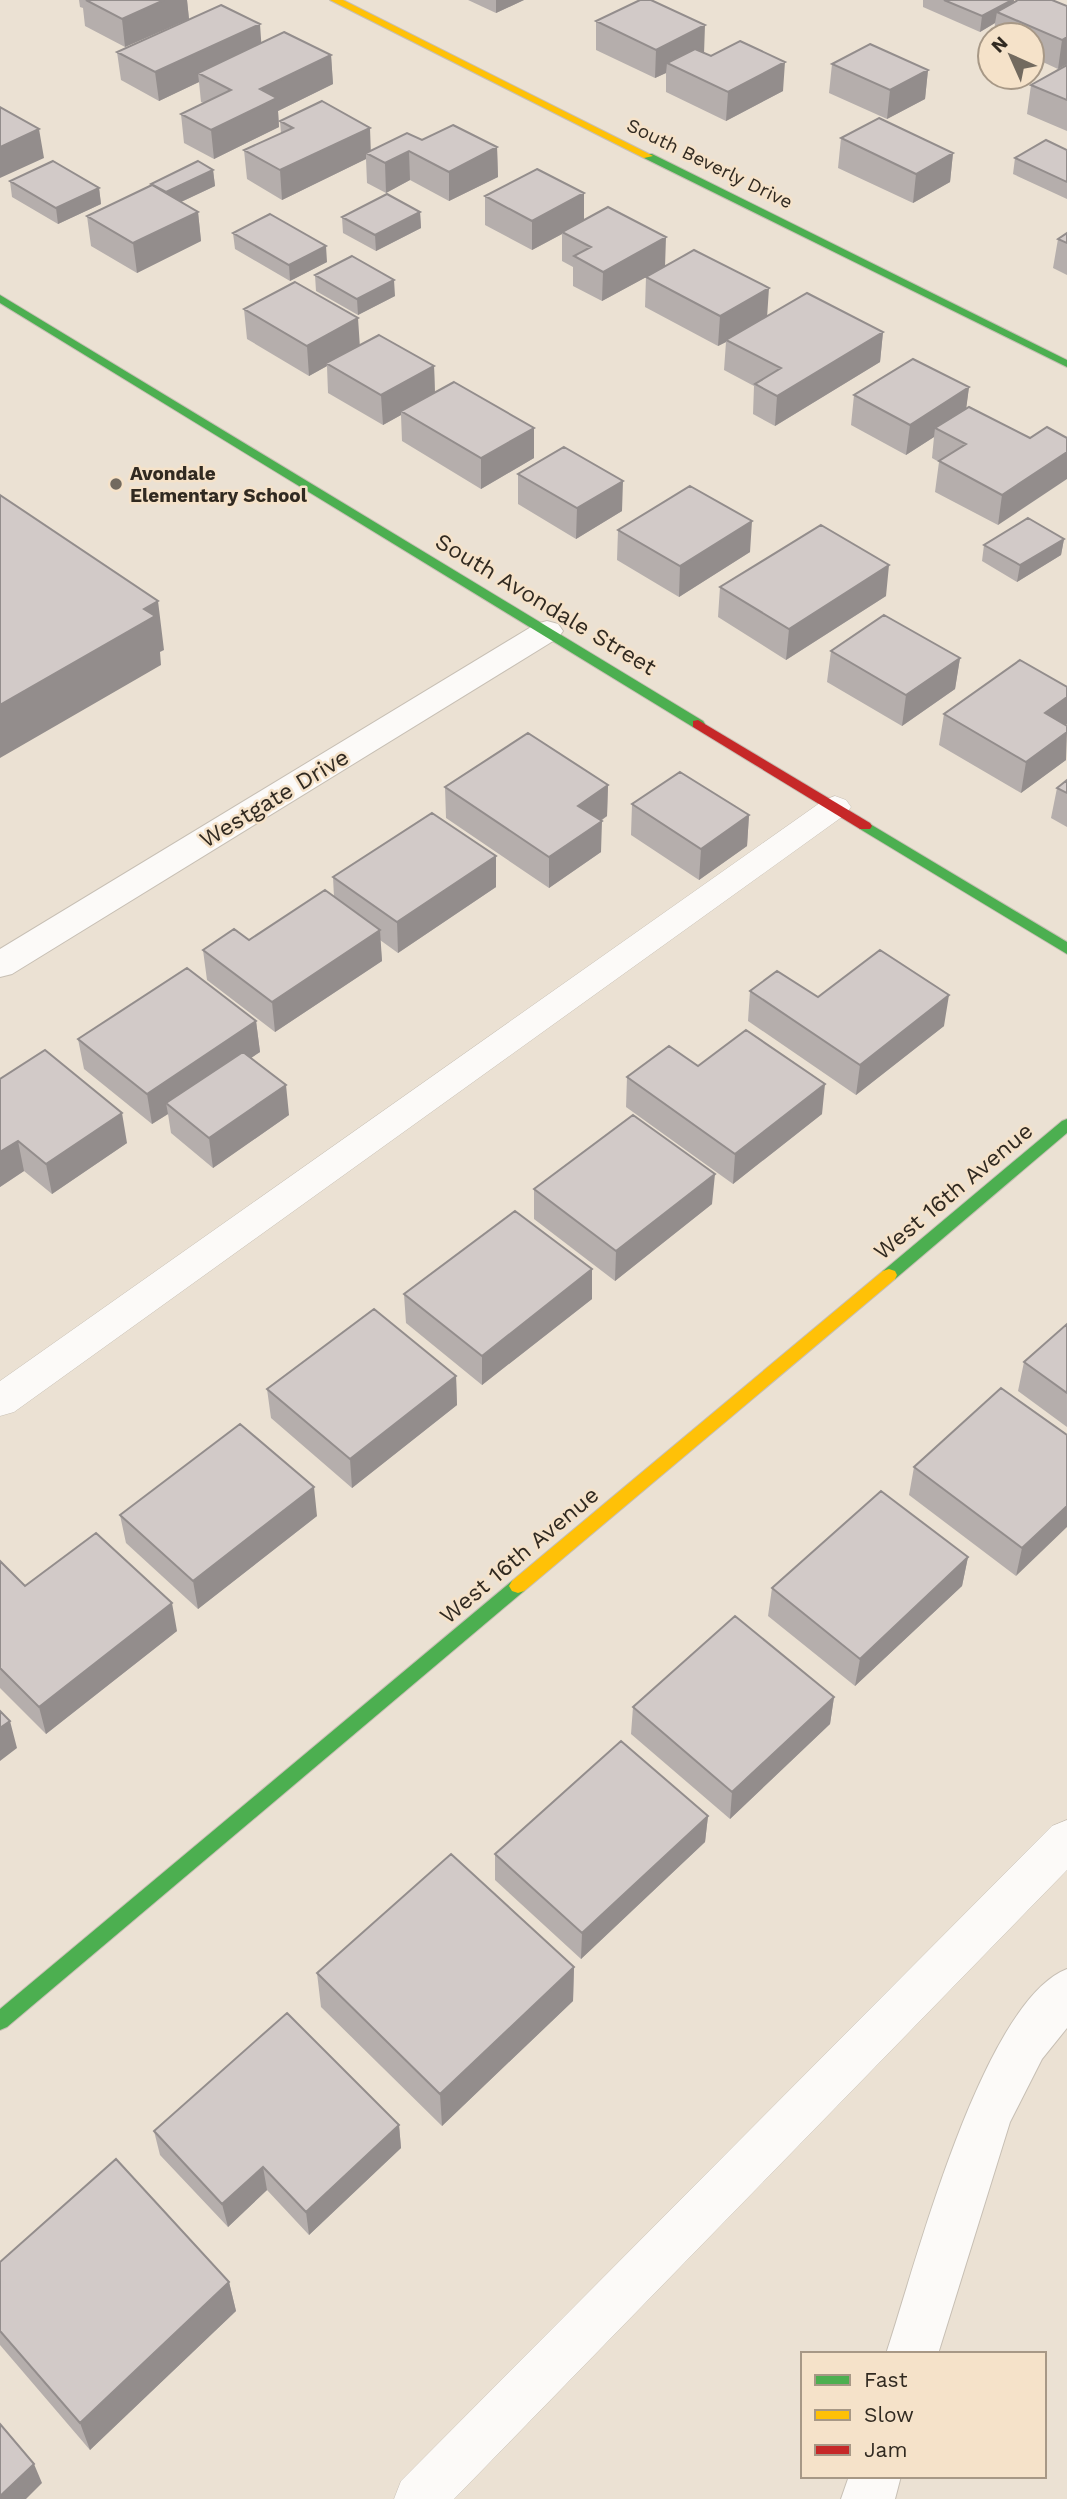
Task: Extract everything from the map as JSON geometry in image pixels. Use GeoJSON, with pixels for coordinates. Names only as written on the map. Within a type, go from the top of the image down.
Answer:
{"type":"FeatureCollection","features":[{"type":"Feature","properties":{"kind":"street","name":"South Beverly Drive"},"geometry":{"type":"LineString","coordinates":[[335,0],[1067,364]]}},
{"type":"Feature","properties":{"kind":"street","name":"South Avondale Street"},"geometry":{"type":"LineString","coordinates":[[0,298],[1067,949]]}},
{"type":"Feature","properties":{"kind":"street","name":"Westgate Drive"},"geometry":{"type":"LineString","coordinates":[[0,965],[548,631]]}},
{"type":"Feature","properties":{"kind":"street","name":"West 16th Avenue"},"geometry":{"type":"LineString","coordinates":[[0,2021],[1067,1125]]}},
{"type":"Feature","properties":{"kind":"street"},"geometry":{"type":"LineString","coordinates":[[913,2352],[988,2115],[1025,2043],[1067,1991]]}},
{"type":"Feature","properties":{"kind":"street"},"geometry":{"type":"LineString","coordinates":[[868,2499],[874,2478]]}},
{"type":"Feature","properties":{"kind":"lane"},"geometry":{"type":"LineString","coordinates":[[0,1401],[835,807]]}},
{"type":"Feature","properties":{"kind":"lane"},"geometry":{"type":"LineString","coordinates":[[419,2499],[1067,1840]]}},
{"type":"Feature","properties":{"kind":"building"},"geometry":{"type":"Polygon","coordinates":[[[86,0],[164,0],[122,19],[86,0]]]}},
{"type":"Feature","properties":{"kind":"building"},"geometry":{"type":"Polygon","coordinates":[[[640,0],[651,0],[705,25],[656,50],[596,21],[640,0]]]}},
{"type":"Feature","properties":{"kind":"building"},"geometry":{"type":"Polygon","coordinates":[[[944,0],[1012,0],[982,16],[944,0]]]}},
{"type":"Feature","properties":{"kind":"building"},"geometry":{"type":"Polygon","coordinates":[[[1018,0],[1052,0],[1067,6],[1067,37],[1062,40],[1046,33],[1046,21],[1018,21],[997,12],[1018,0]]]}},
{"type":"Feature","properties":{"kind":"building"},"geometry":{"type":"Polygon","coordinates":[[[221,5],[260,24],[155,72],[117,52],[221,5]]]}},
{"type":"Feature","properties":{"kind":"building"},"geometry":{"type":"Polygon","coordinates":[[[284,32],[331,55],[260,89],[277,98],[211,130],[181,114],[231,90],[198,73],[284,32]]]}},
{"type":"Feature","properties":{"kind":"building"},"geometry":{"type":"Polygon","coordinates":[[[740,41],[785,62],[728,92],[667,63],[695,49],[711,56],[740,41]]]}},
{"type":"Feature","properties":{"kind":"building"},"geometry":{"type":"Polygon","coordinates":[[[870,44],[928,70],[890,90],[832,64],[870,44]]]}},
{"type":"Feature","properties":{"kind":"building"},"geometry":{"type":"Polygon","coordinates":[[[1067,65],[1067,100],[1045,91],[1046,77],[1067,65]]]}},
{"type":"Feature","properties":{"kind":"building"},"geometry":{"type":"Polygon","coordinates":[[[322,101],[370,128],[280,170],[244,150],[293,128],[280,121],[322,101]]]}},
{"type":"Feature","properties":{"kind":"building"},"geometry":{"type":"Polygon","coordinates":[[[0,107],[39,129],[0,147],[0,107]]]}},
{"type":"Feature","properties":{"kind":"building"},"geometry":{"type":"Polygon","coordinates":[[[879,118],[953,153],[916,174],[841,138],[879,118]]]}},
{"type":"Feature","properties":{"kind":"building"},"geometry":{"type":"Polygon","coordinates":[[[453,125],[497,147],[449,172],[409,151],[385,163],[366,153],[407,133],[422,140],[453,125]]]}},
{"type":"Feature","properties":{"kind":"building"},"geometry":{"type":"Polygon","coordinates":[[[1046,140],[1067,150],[1067,182],[1015,158],[1046,140]]]}},
{"type":"Feature","properties":{"kind":"building"},"geometry":{"type":"Polygon","coordinates":[[[53,161],[99,188],[56,208],[10,181],[53,161]]]}},
{"type":"Feature","properties":{"kind":"building"},"geometry":{"type":"Polygon","coordinates":[[[198,161],[213,170],[166,192],[151,184],[198,161]]]}},
{"type":"Feature","properties":{"kind":"building"},"geometry":{"type":"Polygon","coordinates":[[[537,169],[584,193],[532,221],[485,196],[537,169]]]}},
{"type":"Feature","properties":{"kind":"building"},"geometry":{"type":"Polygon","coordinates":[[[152,185],[198,212],[133,243],[87,216],[152,185]]]}},
{"type":"Feature","properties":{"kind":"building"},"geometry":{"type":"Polygon","coordinates":[[[387,194],[420,212],[375,235],[342,217],[387,194]]]}},
{"type":"Feature","properties":{"kind":"building"},"geometry":{"type":"Polygon","coordinates":[[[608,207],[666,237],[603,272],[574,256],[591,247],[562,232],[608,207]]]}},
{"type":"Feature","properties":{"kind":"building"},"geometry":{"type":"Polygon","coordinates":[[[270,214],[326,246],[289,265],[233,233],[270,214]]]}},
{"type":"Feature","properties":{"kind":"building"},"geometry":{"type":"Polygon","coordinates":[[[1067,233],[1067,243],[1058,239],[1067,233]]]}},
{"type":"Feature","properties":{"kind":"building"},"geometry":{"type":"Polygon","coordinates":[[[694,250],[769,288],[720,316],[646,277],[694,250]]]}},
{"type":"Feature","properties":{"kind":"building"},"geometry":{"type":"Polygon","coordinates":[[[352,256],[394,280],[357,299],[315,275],[352,256]]]}},
{"type":"Feature","properties":{"kind":"building"},"geometry":{"type":"Polygon","coordinates":[[[295,282],[358,318],[307,346],[244,309],[295,282]]]}},
{"type":"Feature","properties":{"kind":"building"},"geometry":{"type":"Polygon","coordinates":[[[807,293],[883,332],[777,396],[755,384],[781,368],[726,340],[807,293]]]}},
{"type":"Feature","properties":{"kind":"building"},"geometry":{"type":"Polygon","coordinates":[[[379,335],[434,366],[381,395],[326,363],[379,335]]]}},
{"type":"Feature","properties":{"kind":"building"},"geometry":{"type":"Polygon","coordinates":[[[913,359],[969,387],[910,425],[854,395],[913,359]]]}},
{"type":"Feature","properties":{"kind":"building"},"geometry":{"type":"Polygon","coordinates":[[[454,382],[534,428],[481,458],[401,411],[454,382]]]}},
{"type":"Feature","properties":{"kind":"building"},"geometry":{"type":"Polygon","coordinates":[[[969,407],[1030,438],[1047,427],[1067,438],[1067,452],[1002,495],[939,461],[966,444],[935,428],[969,407]]]}},
{"type":"Feature","properties":{"kind":"building"},"geometry":{"type":"Polygon","coordinates":[[[564,447],[623,481],[577,508],[518,474],[564,447]]]}},
{"type":"Feature","properties":{"kind":"building"},"geometry":{"type":"Polygon","coordinates":[[[690,486],[752,521],[680,566],[618,530],[690,486]]]}},
{"type":"Feature","properties":{"kind":"building"},"geometry":{"type":"Polygon","coordinates":[[[0,495],[158,601],[144,609],[155,616],[0,705],[0,495]]]}},
{"type":"Feature","properties":{"kind":"building"},"geometry":{"type":"Polygon","coordinates":[[[1028,518],[1064,539],[1020,565],[984,545],[1028,518]]]}},
{"type":"Feature","properties":{"kind":"building"},"geometry":{"type":"Polygon","coordinates":[[[821,525],[889,565],[789,629],[720,587],[821,525]]]}},
{"type":"Feature","properties":{"kind":"building"},"geometry":{"type":"Polygon","coordinates":[[[884,615],[960,658],[906,695],[831,651],[884,615]]]}},
{"type":"Feature","properties":{"kind":"building"},"geometry":{"type":"Polygon","coordinates":[[[1020,660],[1067,687],[1067,697],[1045,713],[1067,726],[1067,732],[1026,762],[944,714],[1020,660]]]}},
{"type":"Feature","properties":{"kind":"building"},"geometry":{"type":"Polygon","coordinates":[[[528,733],[608,785],[578,806],[602,821],[549,857],[445,787],[528,733]]]}},
{"type":"Feature","properties":{"kind":"building"},"geometry":{"type":"Polygon","coordinates":[[[680,772],[749,815],[701,849],[632,804],[680,772]]]}},
{"type":"Feature","properties":{"kind":"building"},"geometry":{"type":"Polygon","coordinates":[[[1067,780],[1067,793],[1057,788],[1067,780]]]}},
{"type":"Feature","properties":{"kind":"building"},"geometry":{"type":"Polygon","coordinates":[[[432,813],[496,856],[397,922],[333,877],[432,813]]]}},
{"type":"Feature","properties":{"kind":"building"},"geometry":{"type":"Polygon","coordinates":[[[325,890],[380,930],[272,1002],[203,950],[234,929],[249,940],[325,890]]]}},
{"type":"Feature","properties":{"kind":"building"},"geometry":{"type":"Polygon","coordinates":[[[880,950],[949,995],[860,1065],[750,991],[777,971],[818,997],[880,950]]]}},
{"type":"Feature","properties":{"kind":"building"},"geometry":{"type":"Polygon","coordinates":[[[187,968],[256,1021],[147,1094],[78,1039],[187,968]]]}},
{"type":"Feature","properties":{"kind":"building"},"geometry":{"type":"Polygon","coordinates":[[[746,1030],[825,1084],[735,1154],[627,1077],[669,1046],[698,1066],[746,1030]]]}},
{"type":"Feature","properties":{"kind":"building"},"geometry":{"type":"Polygon","coordinates":[[[45,1050],[122,1113],[46,1164],[18,1141],[0,1152],[0,1079],[45,1050]]]}},
{"type":"Feature","properties":{"kind":"building"},"geometry":{"type":"Polygon","coordinates":[[[243,1052],[286,1085],[209,1138],[166,1103],[243,1052]]]}},
{"type":"Feature","properties":{"kind":"building"},"geometry":{"type":"Polygon","coordinates":[[[633,1115],[715,1174],[616,1251],[534,1189],[633,1115]]]}},
{"type":"Feature","properties":{"kind":"building"},"geometry":{"type":"Polygon","coordinates":[[[515,1211],[592,1269],[482,1356],[404,1294],[515,1211]]]}},
{"type":"Feature","properties":{"kind":"building"},"geometry":{"type":"Polygon","coordinates":[[[374,1309],[456,1376],[350,1459],[267,1389],[374,1309]]]}},
{"type":"Feature","properties":{"kind":"building"},"geometry":{"type":"Polygon","coordinates":[[[1067,1324],[1067,1393],[1024,1362],[1067,1324]]]}},
{"type":"Feature","properties":{"kind":"building"},"geometry":{"type":"Polygon","coordinates":[[[1001,1388],[1067,1435],[1067,1506],[1022,1548],[914,1467],[1001,1388]]]}},
{"type":"Feature","properties":{"kind":"building"},"geometry":{"type":"Polygon","coordinates":[[[240,1424],[314,1487],[193,1581],[120,1515],[240,1424]]]}},
{"type":"Feature","properties":{"kind":"building"},"geometry":{"type":"Polygon","coordinates":[[[881,1491],[968,1557],[860,1659],[772,1588],[881,1491]]]}},
{"type":"Feature","properties":{"kind":"building"},"geometry":{"type":"Polygon","coordinates":[[[96,1533],[172,1603],[39,1707],[0,1668],[0,1561],[25,1586],[96,1533]]]}},
{"type":"Feature","properties":{"kind":"building"},"geometry":{"type":"Polygon","coordinates":[[[735,1616],[834,1697],[732,1792],[633,1707],[735,1616]]]}},
{"type":"Feature","properties":{"kind":"building"},"geometry":{"type":"Polygon","coordinates":[[[0,1711],[10,1721],[0,1728],[0,1711]]]}},
{"type":"Feature","properties":{"kind":"building"},"geometry":{"type":"Polygon","coordinates":[[[621,1741],[708,1816],[582,1933],[495,1854],[621,1741]]]}},
{"type":"Feature","properties":{"kind":"building"},"geometry":{"type":"Polygon","coordinates":[[[451,1854],[574,1967],[440,2094],[317,1973],[451,1854]]]}},
{"type":"Feature","properties":{"kind":"building"},"geometry":{"type":"Polygon","coordinates":[[[287,2013],[399,2125],[306,2212],[263,2167],[222,2204],[154,2131],[287,2013]]]}},
{"type":"Feature","properties":{"kind":"building"},"geometry":{"type":"Polygon","coordinates":[[[116,2159],[229,2282],[80,2423],[0,2331],[0,2262],[116,2159]]]}},
{"type":"Feature","properties":{"kind":"building"},"geometry":{"type":"Polygon","coordinates":[[[0,2424],[34,2464],[0,2496],[0,2424]]]}},
{"type":"Feature","properties":{"kind":"traffic: fast"},"geometry":{"type":"LineString","coordinates":[[648,156],[1067,364]]}},
{"type":"Feature","properties":{"kind":"traffic: fast"},"geometry":{"type":"LineString","coordinates":[[0,298],[698,724]]}},
{"type":"Feature","properties":{"kind":"traffic: fast"},"geometry":{"type":"LineString","coordinates":[[865,826],[1067,949]]}},
{"type":"Feature","properties":{"kind":"traffic: fast"},"geometry":{"type":"LineString","coordinates":[[889,1275],[1067,1125]]}},
{"type":"Feature","properties":{"kind":"traffic: fast"},"geometry":{"type":"LineString","coordinates":[[0,2021],[518,1586]]}},
{"type":"Feature","properties":{"kind":"traffic: slow"},"geometry":{"type":"LineString","coordinates":[[335,0],[648,156]]}},
{"type":"Feature","properties":{"kind":"traffic: slow"},"geometry":{"type":"LineString","coordinates":[[518,1586],[889,1275]]}},
{"type":"Feature","properties":{"kind":"traffic: jam"},"geometry":{"type":"LineString","coordinates":[[698,724],[865,826]]}},
{"type":"Feature","properties":{"kind":"place","name":"Avondale Elementary School"},"geometry":{"type":"Point","coordinates":[116,484]}}]}
